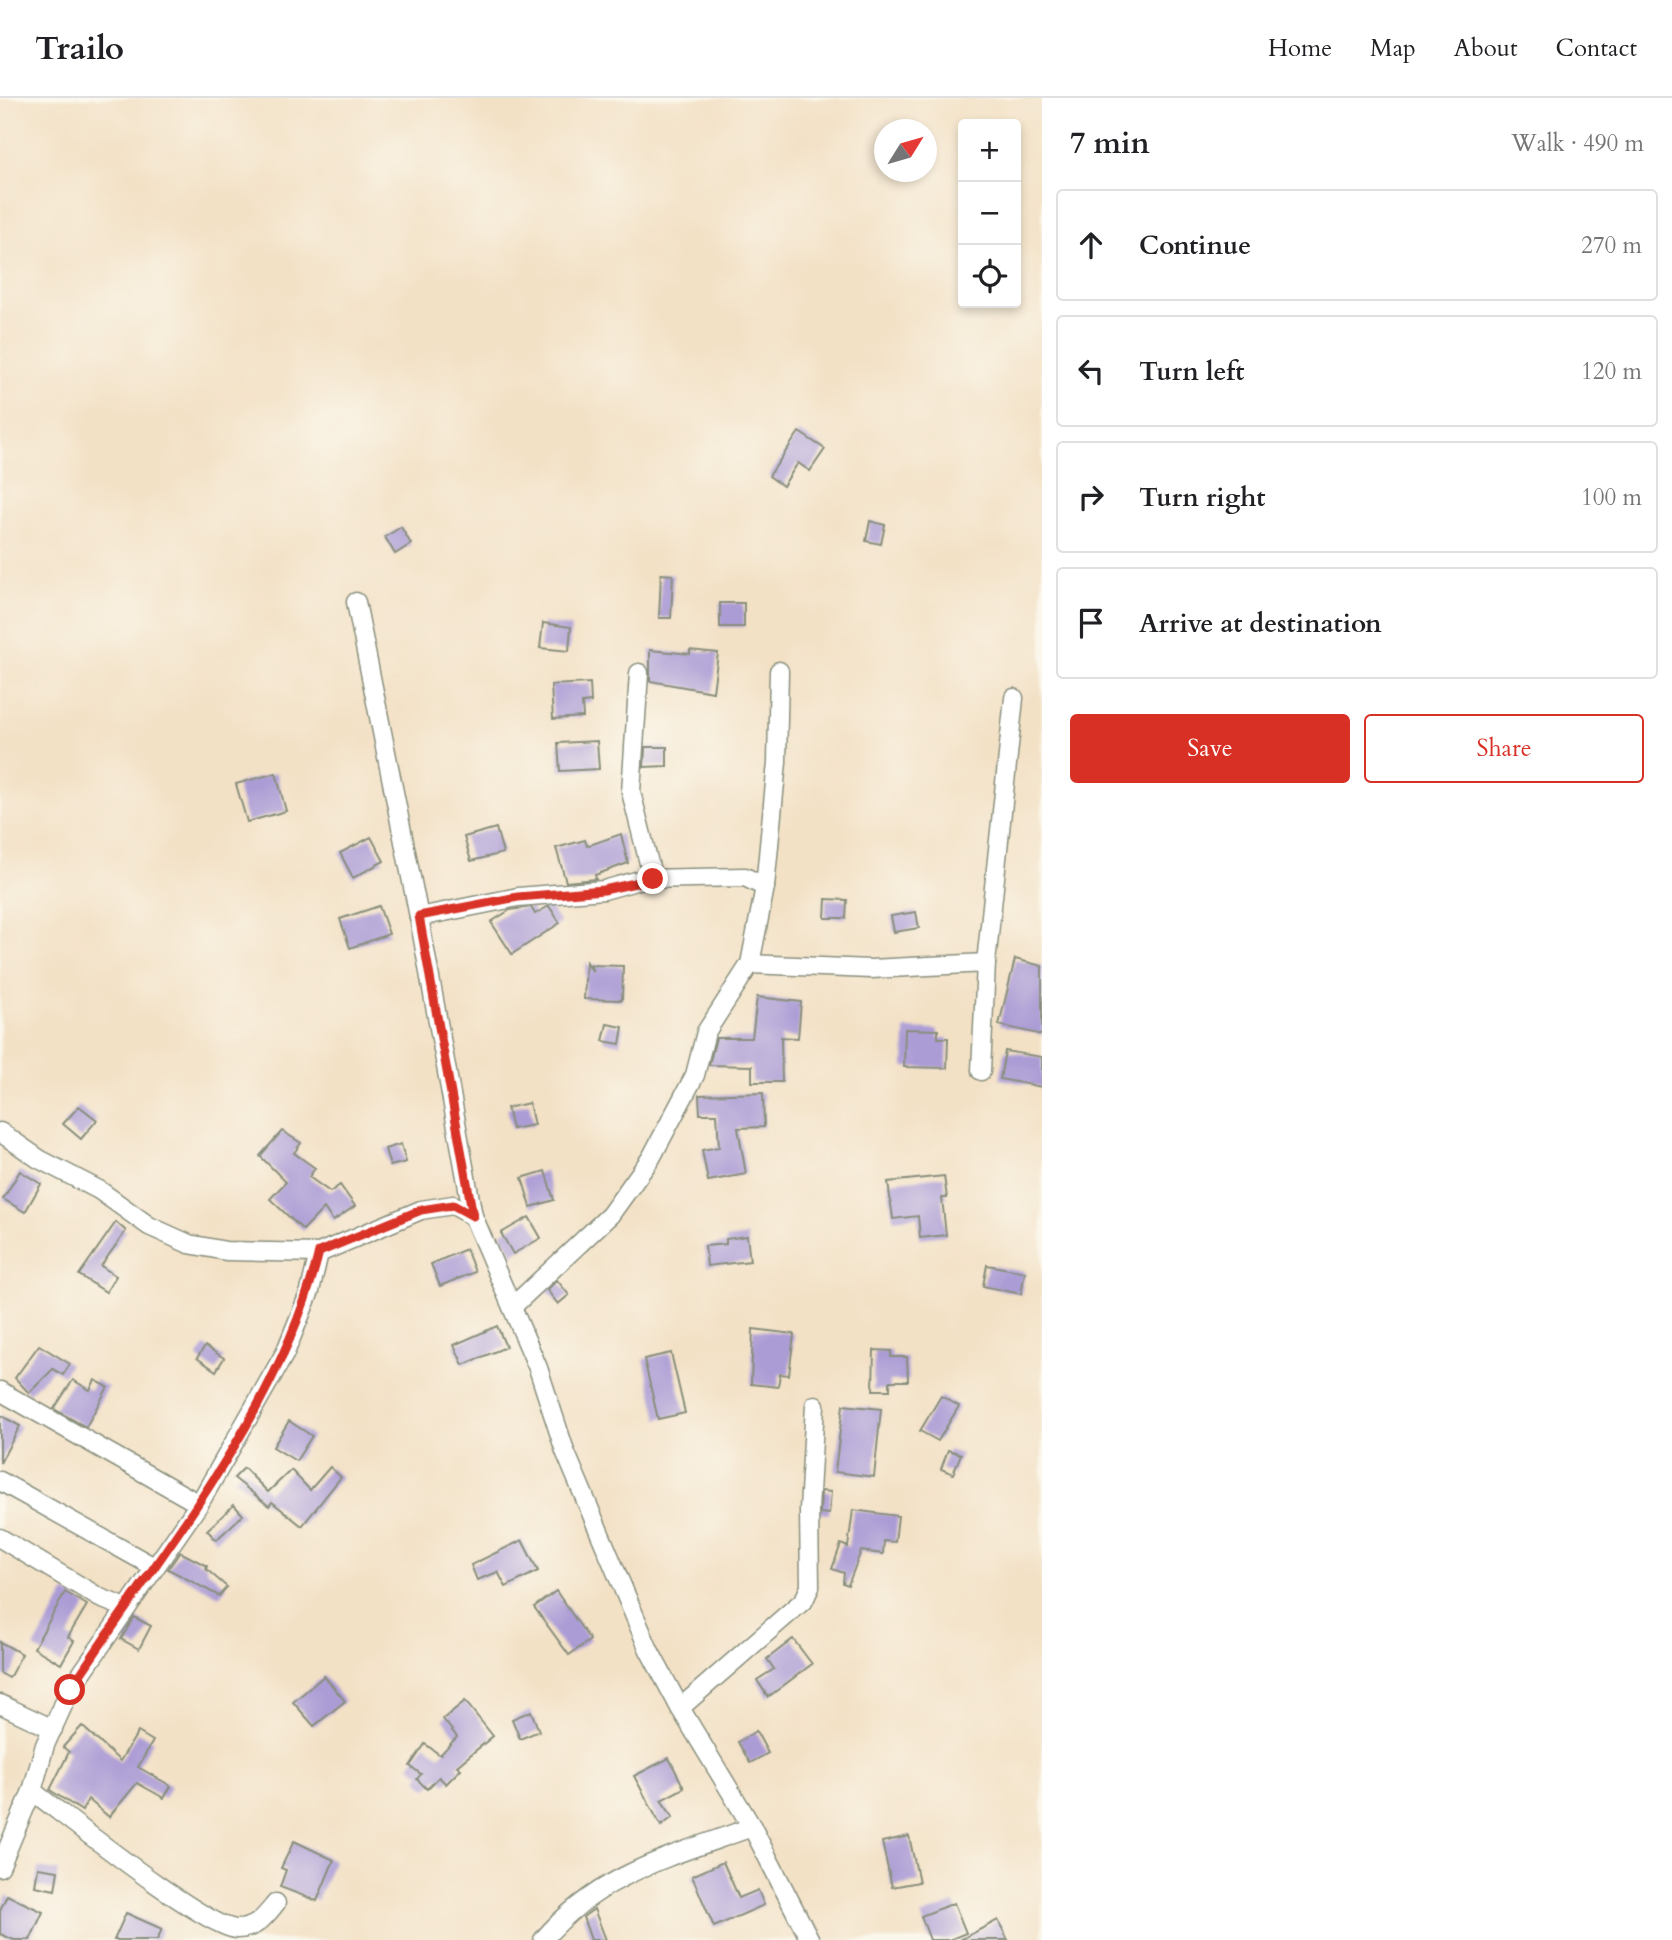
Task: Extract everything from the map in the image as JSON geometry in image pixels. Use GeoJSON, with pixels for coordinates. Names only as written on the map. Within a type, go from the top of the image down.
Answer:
{"type":"FeatureCollection","features":[{"type":"Feature","properties":{"kind":"street"},"geometry":{"type":"LineString","coordinates":[[356,602],[419,916],[473,1216],[538,1368],[565,1451],[649,1650],[680,1708],[752,1827],[810,1940]]}},
{"type":"Feature","properties":{"kind":"street"},"geometry":{"type":"LineString","coordinates":[[512,1307],[610,1215],[651,1158],[695,1075],[706,1032],[750,964],[765,887],[777,762],[779,671]]}},
{"type":"Feature","properties":{"kind":"street"},"geometry":{"type":"LineString","coordinates":[[639,673],[631,792],[653,879]]}},
{"type":"Feature","properties":{"kind":"street"},"geometry":{"type":"LineString","coordinates":[[981,1071],[986,963],[1014,698]]}},
{"type":"Feature","properties":{"kind":"street"},"geometry":{"type":"LineString","coordinates":[[419,916],[518,897],[604,890],[653,879],[745,877],[765,887]]}},
{"type":"Feature","properties":{"kind":"street"},"geometry":{"type":"LineString","coordinates":[[750,964],[871,969],[986,963]]}},
{"type":"Feature","properties":{"kind":"street"},"geometry":{"type":"LineString","coordinates":[[0,1132],[39,1159],[99,1190],[149,1226],[189,1244],[226,1251],[319,1252],[421,1210],[453,1205],[473,1216]]}},
{"type":"Feature","properties":{"kind":"street"},"geometry":{"type":"LineString","coordinates":[[0,1867],[70,1690],[200,1504],[285,1353],[310,1291],[319,1252]]}},
{"type":"Feature","properties":{"kind":"street"},"geometry":{"type":"LineString","coordinates":[[0,1391],[200,1504]]}},
{"type":"Feature","properties":{"kind":"street"},"geometry":{"type":"LineString","coordinates":[[680,1708],[804,1600],[810,1587],[809,1510],[815,1405]]}},
{"type":"Feature","properties":{"kind":"street"},"geometry":{"type":"LineString","coordinates":[[0,1481],[154,1567]]}},
{"type":"Feature","properties":{"kind":"street"},"geometry":{"type":"LineString","coordinates":[[0,1538],[100,1598],[126,1608]]}},
{"type":"Feature","properties":{"kind":"street"},"geometry":{"type":"LineString","coordinates":[[0,1704],[53,1729]]}},
{"type":"Feature","properties":{"kind":"street"},"geometry":{"type":"LineString","coordinates":[[32,1791],[181,1901],[220,1923],[235,1929],[249,1927],[259,1923],[276,1903]]}},
{"type":"Feature","properties":{"kind":"street"},"geometry":{"type":"LineString","coordinates":[[543,1940],[555,1925],[609,1882],[752,1827]]}},
{"type":"Feature","properties":{"kind":"building"},"geometry":{"type":"Polygon","coordinates":[[[799,432],[825,449],[810,471],[798,463],[783,486],[769,476],[799,432]]]}},
{"type":"Feature","properties":{"kind":"building"},"geometry":{"type":"Polygon","coordinates":[[[870,521],[885,525],[881,544],[866,541],[870,521]]]}},
{"type":"Feature","properties":{"kind":"building"},"geometry":{"type":"Polygon","coordinates":[[[401,527],[411,544],[395,554],[385,537],[401,527]]]}},
{"type":"Feature","properties":{"kind":"building"},"geometry":{"type":"Polygon","coordinates":[[[661,574],[673,575],[671,618],[659,618],[661,574]]]}},
{"type":"Feature","properties":{"kind":"building"},"geometry":{"type":"Polygon","coordinates":[[[720,603],[744,603],[744,627],[720,627],[720,603]]]}},
{"type":"Feature","properties":{"kind":"building"},"geometry":{"type":"Polygon","coordinates":[[[543,623],[571,627],[569,651],[540,648],[543,623]]]}},
{"type":"Feature","properties":{"kind":"building"},"geometry":{"type":"Polygon","coordinates":[[[650,650],[690,654],[690,650],[718,653],[713,692],[650,681],[650,650]]]}},
{"type":"Feature","properties":{"kind":"building"},"geometry":{"type":"Polygon","coordinates":[[[590,683],[591,702],[582,703],[583,717],[553,719],[551,685],[590,683]]]}},
{"type":"Feature","properties":{"kind":"building"},"geometry":{"type":"Polygon","coordinates":[[[597,741],[599,769],[560,771],[558,743],[597,741]]]}},
{"type":"Feature","properties":{"kind":"building"},"geometry":{"type":"Polygon","coordinates":[[[645,747],[667,747],[667,766],[644,767],[645,747]]]}},
{"type":"Feature","properties":{"kind":"building"},"geometry":{"type":"Polygon","coordinates":[[[276,773],[286,811],[247,822],[236,784],[276,773]]]}},
{"type":"Feature","properties":{"kind":"building"},"geometry":{"type":"Polygon","coordinates":[[[496,828],[503,853],[471,861],[464,837],[496,828]]]}},
{"type":"Feature","properties":{"kind":"building"},"geometry":{"type":"Polygon","coordinates":[[[621,834],[628,863],[595,875],[596,879],[566,882],[556,848],[585,840],[587,846],[621,834]]]}},
{"type":"Feature","properties":{"kind":"building"},"geometry":{"type":"Polygon","coordinates":[[[371,837],[384,861],[353,878],[340,853],[371,837]]]}},
{"type":"Feature","properties":{"kind":"building"},"geometry":{"type":"Polygon","coordinates":[[[826,899],[847,900],[846,918],[825,918],[826,899]]]}},
{"type":"Feature","properties":{"kind":"building"},"geometry":{"type":"Polygon","coordinates":[[[379,906],[389,934],[350,948],[340,919],[379,906]]]}},
{"type":"Feature","properties":{"kind":"building"},"geometry":{"type":"Polygon","coordinates":[[[549,906],[560,923],[512,954],[491,922],[510,910],[531,907],[535,914],[549,906]]]}},
{"type":"Feature","properties":{"kind":"building"},"geometry":{"type":"Polygon","coordinates":[[[916,912],[919,928],[894,932],[891,916],[916,912]]]}},
{"type":"Feature","properties":{"kind":"building"},"geometry":{"type":"Polygon","coordinates":[[[1015,959],[1042,966],[1042,1035],[999,1025],[1015,959]]]}},
{"type":"Feature","properties":{"kind":"building"},"geometry":{"type":"Polygon","coordinates":[[[586,962],[593,972],[590,965],[623,966],[622,1000],[584,999],[586,962]]]}},
{"type":"Feature","properties":{"kind":"building"},"geometry":{"type":"Polygon","coordinates":[[[757,997],[801,1002],[798,1038],[781,1037],[782,1082],[752,1082],[752,1066],[709,1065],[716,1038],[752,1038],[757,997]]]}},
{"type":"Feature","properties":{"kind":"building"},"geometry":{"type":"Polygon","coordinates":[[[607,1024],[623,1027],[620,1044],[603,1041],[607,1024]]]}},
{"type":"Feature","properties":{"kind":"building"},"geometry":{"type":"Polygon","coordinates":[[[905,1029],[938,1030],[938,1038],[948,1038],[947,1068],[904,1067],[905,1029]]]}},
{"type":"Feature","properties":{"kind":"building"},"geometry":{"type":"Polygon","coordinates":[[[1005,1051],[1042,1057],[1042,1087],[1000,1079],[1005,1051]]]}},
{"type":"Feature","properties":{"kind":"building"},"geometry":{"type":"Polygon","coordinates":[[[763,1093],[764,1127],[738,1128],[746,1174],[708,1181],[702,1150],[719,1147],[717,1114],[700,1114],[699,1095],[763,1093]]]}},
{"type":"Feature","properties":{"kind":"building"},"geometry":{"type":"Polygon","coordinates":[[[529,1103],[534,1125],[512,1129],[507,1108],[529,1103]]]}},
{"type":"Feature","properties":{"kind":"building"},"geometry":{"type":"Polygon","coordinates":[[[79,1106],[97,1120],[81,1139],[63,1124],[79,1106]]]}},
{"type":"Feature","properties":{"kind":"building"},"geometry":{"type":"Polygon","coordinates":[[[282,1131],[301,1143],[294,1153],[315,1168],[309,1177],[330,1192],[340,1185],[355,1206],[333,1221],[324,1208],[303,1230],[270,1199],[286,1182],[260,1156],[282,1131]]]}},
{"type":"Feature","properties":{"kind":"building"},"geometry":{"type":"Polygon","coordinates":[[[401,1144],[406,1162],[390,1166],[385,1149],[401,1144]]]}},
{"type":"Feature","properties":{"kind":"building"},"geometry":{"type":"Polygon","coordinates":[[[20,1171],[41,1184],[25,1212],[3,1199],[20,1171]]]}},
{"type":"Feature","properties":{"kind":"building"},"geometry":{"type":"Polygon","coordinates":[[[545,1171],[554,1200],[531,1207],[522,1178],[545,1171]]]}},
{"type":"Feature","properties":{"kind":"building"},"geometry":{"type":"Polygon","coordinates":[[[944,1176],[947,1198],[942,1198],[946,1235],[920,1238],[918,1216],[893,1219],[888,1182],[944,1176]]]}},
{"type":"Feature","properties":{"kind":"building"},"geometry":{"type":"Polygon","coordinates":[[[529,1217],[541,1238],[513,1254],[501,1233],[529,1217]]]}},
{"type":"Feature","properties":{"kind":"building"},"geometry":{"type":"Polygon","coordinates":[[[116,1222],[126,1231],[101,1266],[116,1276],[106,1292],[79,1275],[116,1222]]]}},
{"type":"Feature","properties":{"kind":"building"},"geometry":{"type":"Polygon","coordinates":[[[747,1236],[750,1261],[707,1266],[705,1246],[726,1244],[726,1239],[747,1236]]]}},
{"type":"Feature","properties":{"kind":"building"},"geometry":{"type":"Polygon","coordinates":[[[466,1249],[475,1272],[440,1286],[431,1264],[466,1249]]]}},
{"type":"Feature","properties":{"kind":"building"},"geometry":{"type":"Polygon","coordinates":[[[987,1265],[1025,1272],[1021,1294],[983,1286],[987,1265]]]}},
{"type":"Feature","properties":{"kind":"building"},"geometry":{"type":"Polygon","coordinates":[[[557,1280],[569,1295],[558,1304],[547,1290],[557,1280]]]}},
{"type":"Feature","properties":{"kind":"building"},"geometry":{"type":"Polygon","coordinates":[[[497,1326],[506,1347],[463,1365],[454,1345],[497,1326]]]}},
{"type":"Feature","properties":{"kind":"building"},"geometry":{"type":"Polygon","coordinates":[[[753,1329],[794,1334],[789,1375],[780,1374],[778,1387],[751,1384],[753,1329]]]}},
{"type":"Feature","properties":{"kind":"building"},"geometry":{"type":"Polygon","coordinates":[[[39,1345],[70,1364],[63,1375],[53,1369],[29,1393],[15,1378],[39,1345]]]}},
{"type":"Feature","properties":{"kind":"building"},"geometry":{"type":"Polygon","coordinates":[[[205,1346],[224,1358],[216,1371],[197,1358],[205,1346]]]}},
{"type":"Feature","properties":{"kind":"building"},"geometry":{"type":"Polygon","coordinates":[[[874,1350],[891,1351],[891,1357],[907,1357],[908,1381],[890,1381],[890,1390],[873,1390],[874,1350]]]}},
{"type":"Feature","properties":{"kind":"building"},"geometry":{"type":"Polygon","coordinates":[[[671,1353],[685,1413],[658,1419],[644,1359],[671,1353]]]}},
{"type":"Feature","properties":{"kind":"building"},"geometry":{"type":"Polygon","coordinates":[[[73,1380],[90,1390],[95,1380],[108,1387],[86,1427],[54,1409],[73,1380]]]}},
{"type":"Feature","properties":{"kind":"building"},"geometry":{"type":"Polygon","coordinates":[[[941,1396],[959,1406],[938,1441],[920,1431],[941,1396]]]}},
{"type":"Feature","properties":{"kind":"building"},"geometry":{"type":"Polygon","coordinates":[[[843,1405],[881,1409],[874,1477],[835,1472],[843,1405]]]}},
{"type":"Feature","properties":{"kind":"building"},"geometry":{"type":"Polygon","coordinates":[[[0,1415],[20,1426],[0,1463],[0,1415]]]}},
{"type":"Feature","properties":{"kind":"building"},"geometry":{"type":"Polygon","coordinates":[[[289,1421],[312,1436],[296,1461],[273,1447],[289,1421]]]}},
{"type":"Feature","properties":{"kind":"building"},"geometry":{"type":"Polygon","coordinates":[[[948,1450],[961,1454],[953,1474],[941,1469],[948,1450]]]}},
{"type":"Feature","properties":{"kind":"building"},"geometry":{"type":"Polygon","coordinates":[[[330,1467],[341,1477],[302,1526],[272,1502],[269,1506],[234,1478],[244,1468],[268,1492],[291,1470],[310,1490],[330,1467]]]}},
{"type":"Feature","properties":{"kind":"building"},"geometry":{"type":"Polygon","coordinates":[[[821,1491],[831,1492],[829,1514],[820,1513],[821,1491]]]}},
{"type":"Feature","properties":{"kind":"building"},"geometry":{"type":"Polygon","coordinates":[[[234,1505],[243,1515],[216,1540],[207,1530],[234,1505]]]}},
{"type":"Feature","properties":{"kind":"building"},"geometry":{"type":"Polygon","coordinates":[[[853,1510],[898,1516],[895,1542],[884,1541],[883,1554],[861,1551],[848,1585],[843,1583],[844,1573],[832,1569],[841,1544],[848,1547],[853,1510]]]}},
{"type":"Feature","properties":{"kind":"building"},"geometry":{"type":"Polygon","coordinates":[[[522,1540],[538,1571],[506,1587],[498,1572],[477,1580],[471,1565],[522,1540]]]}},
{"type":"Feature","properties":{"kind":"building"},"geometry":{"type":"Polygon","coordinates":[[[180,1552],[207,1566],[206,1569],[227,1587],[219,1596],[168,1569],[180,1552]]]}},
{"type":"Feature","properties":{"kind":"building"},"geometry":{"type":"Polygon","coordinates":[[[556,1591],[590,1640],[569,1655],[534,1607],[556,1591]]]}},
{"type":"Feature","properties":{"kind":"building"},"geometry":{"type":"Polygon","coordinates":[[[65,1592],[87,1605],[68,1637],[74,1641],[61,1664],[34,1648],[65,1592]]]}},
{"type":"Feature","properties":{"kind":"building"},"geometry":{"type":"Polygon","coordinates":[[[134,1617],[151,1626],[139,1649],[121,1639],[134,1617]]]}},
{"type":"Feature","properties":{"kind":"building"},"geometry":{"type":"Polygon","coordinates":[[[793,1639],[812,1664],[768,1697],[757,1680],[774,1669],[767,1659],[793,1639]]]}},
{"type":"Feature","properties":{"kind":"building"},"geometry":{"type":"Polygon","coordinates":[[[0,1642],[22,1654],[9,1678],[0,1673],[0,1642]]]}},
{"type":"Feature","properties":{"kind":"building"},"geometry":{"type":"Polygon","coordinates":[[[324,1676],[345,1701],[314,1726],[293,1702],[324,1676]]]}},
{"type":"Feature","properties":{"kind":"building"},"geometry":{"type":"Polygon","coordinates":[[[465,1701],[493,1736],[457,1766],[461,1769],[446,1784],[439,1777],[427,1789],[417,1779],[421,1774],[410,1766],[425,1744],[440,1755],[457,1737],[443,1719],[465,1701]]]}},
{"type":"Feature","properties":{"kind":"building"},"geometry":{"type":"Polygon","coordinates":[[[531,1711],[539,1731],[520,1739],[512,1719],[531,1711]]]}},
{"type":"Feature","properties":{"kind":"building"},"geometry":{"type":"Polygon","coordinates":[[[82,1726],[120,1761],[138,1732],[153,1741],[138,1767],[171,1786],[164,1798],[137,1783],[109,1817],[88,1799],[82,1811],[50,1790],[69,1752],[63,1747],[82,1726]]]}},
{"type":"Feature","properties":{"kind":"building"},"geometry":{"type":"Polygon","coordinates":[[[756,1731],[768,1753],[750,1763],[738,1742],[756,1731]]]}},
{"type":"Feature","properties":{"kind":"building"},"geometry":{"type":"Polygon","coordinates":[[[669,1758],[684,1788],[661,1800],[673,1817],[661,1826],[634,1776],[669,1758]]]}},
{"type":"Feature","properties":{"kind":"building"},"geometry":{"type":"Polygon","coordinates":[[[909,1836],[919,1882],[892,1887],[882,1842],[909,1836]]]}},
{"type":"Feature","properties":{"kind":"building"},"geometry":{"type":"Polygon","coordinates":[[[294,1841],[334,1860],[317,1901],[280,1887],[286,1870],[281,1868],[294,1841]]]}},
{"type":"Feature","properties":{"kind":"building"},"geometry":{"type":"Polygon","coordinates":[[[723,1862],[739,1898],[758,1890],[764,1905],[714,1927],[692,1876],[723,1862]]]}},
{"type":"Feature","properties":{"kind":"building"},"geometry":{"type":"Polygon","coordinates":[[[38,1868],[58,1871],[55,1890],[35,1886],[38,1868]]]}},
{"type":"Feature","properties":{"kind":"building"},"geometry":{"type":"Polygon","coordinates":[[[7,1895],[43,1912],[30,1940],[14,1940],[0,1934],[0,1910],[7,1895]]]}},
{"type":"Feature","properties":{"kind":"building"},"geometry":{"type":"Polygon","coordinates":[[[954,1903],[966,1933],[949,1940],[930,1940],[921,1916],[954,1903]]]}},
{"type":"Feature","properties":{"kind":"building"},"geometry":{"type":"Polygon","coordinates":[[[594,1909],[606,1940],[591,1940],[583,1917],[594,1909]]]}},
{"type":"Feature","properties":{"kind":"building"},"geometry":{"type":"Polygon","coordinates":[[[126,1913],[162,1929],[157,1940],[114,1940],[126,1913]]]}},
{"type":"Feature","properties":{"kind":"building"},"geometry":{"type":"Polygon","coordinates":[[[998,1920],[1008,1940],[960,1940],[998,1920]]]}},
{"type":"Feature","properties":{"kind":"route"},"geometry":{"type":"LineString","coordinates":[[70,1690],[200,1504],[285,1353],[310,1291],[319,1252],[343,1245],[421,1210],[453,1205],[473,1216],[419,916],[518,897],[604,890],[643,879],[653,879]]}}]}
